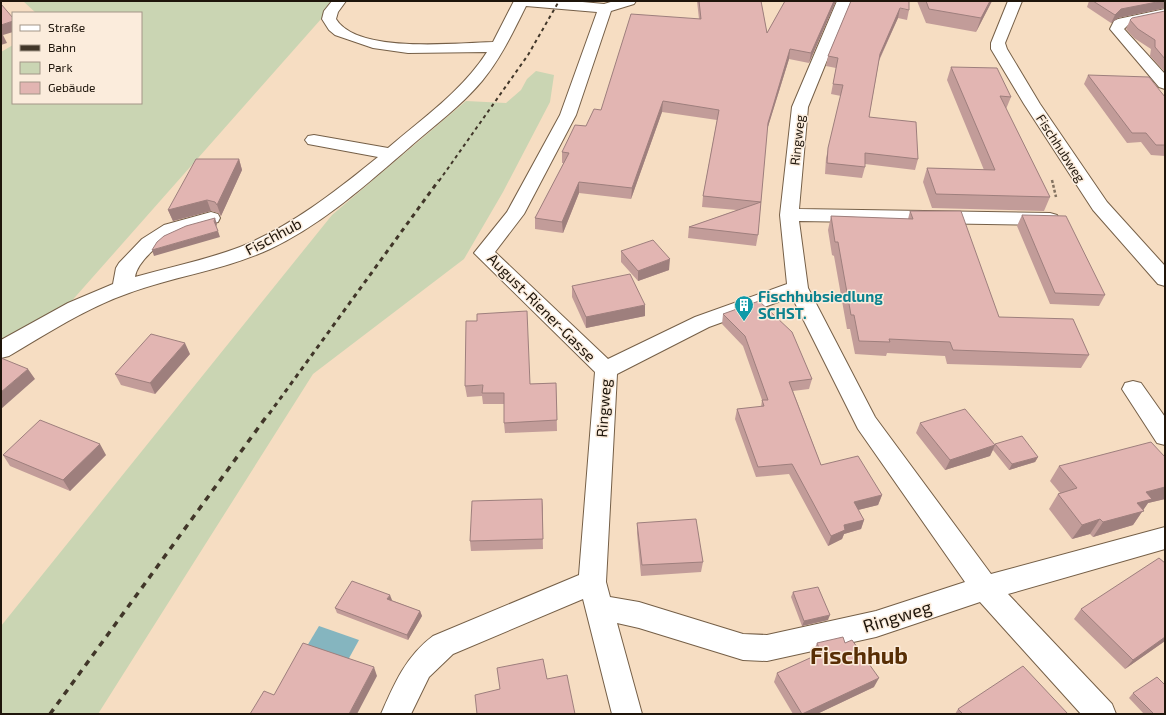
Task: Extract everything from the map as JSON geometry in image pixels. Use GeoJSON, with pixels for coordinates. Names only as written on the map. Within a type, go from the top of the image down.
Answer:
{"type":"FeatureCollection","features":[{"type":"Feature","properties":{"kind":"street"},"geometry":{"type":"LineString","coordinates":[[339,1],[331,11],[329,19],[336,29],[345,35],[362,41],[384,46],[408,48],[497,47]]}},
{"type":"Feature","properties":{"kind":"street","name":"Fischhub"},"geometry":{"type":"LineString","coordinates":[[1,350],[71,311],[123,287],[224,260],[264,243],[304,220],[342,194],[392,154],[441,112],[469,85],[485,66],[497,47],[521,1],[605,8]]}},
{"type":"Feature","properties":{"kind":"street"},"geometry":{"type":"LineString","coordinates":[[605,8],[629,1]]}},
{"type":"Feature","properties":{"kind":"street","name":"Ringweg"},"geometry":{"type":"LineString","coordinates":[[844,1],[833,24],[800,107],[789,215],[798,288],[866,422],[984,588],[1101,714]]}},
{"type":"Feature","properties":{"kind":"street","name":"Fischhubweg"},"geometry":{"type":"LineString","coordinates":[[1015,1],[998,43],[999,49],[1032,104],[1100,206],[1165,279]]}},
{"type":"Feature","properties":{"kind":"street","name":"August-Riener-Gasse"},"geometry":{"type":"LineString","coordinates":[[605,8],[568,115],[515,214],[484,253],[606,370]]}},
{"type":"Feature","properties":{"kind":"street"},"geometry":{"type":"LineString","coordinates":[[1165,14],[1123,22],[1119,24],[1117,29],[1165,84]]}},
{"type":"Feature","properties":{"kind":"street"},"geometry":{"type":"LineString","coordinates":[[314,140],[392,154]]}},
{"type":"Feature","properties":{"kind":"street"},"geometry":{"type":"LineString","coordinates":[[789,215],[1062,220]]}},
{"type":"Feature","properties":{"kind":"street"},"geometry":{"type":"LineString","coordinates":[[123,287],[126,268],[148,243],[171,229],[211,218]]}},
{"type":"Feature","properties":{"kind":"street","name":"Ringweg"},"geometry":{"type":"LineString","coordinates":[[627,714],[595,595],[606,370],[702,322],[798,288]]}},
{"type":"Feature","properties":{"kind":"street"},"geometry":{"type":"LineString","coordinates":[[1134,389],[1165,436]]}},
{"type":"Feature","properties":{"kind":"street","name":"Ringweg"},"geometry":{"type":"LineString","coordinates":[[595,595],[639,615],[743,647],[767,648],[876,624],[984,588],[1165,538]]}},
{"type":"Feature","properties":{"kind":"street"},"geometry":{"type":"LineString","coordinates":[[396,714],[414,672],[429,654],[443,645],[595,595]]}},
{"type":"Feature","properties":{"kind":"green space"},"geometry":{"type":"Polygon","coordinates":[[[23,1],[337,1],[69,304],[1,339],[1,52],[12,46],[12,104],[142,104],[142,12],[35,12],[23,1]]]}},
{"type":"Feature","properties":{"kind":"green space"},"geometry":{"type":"Polygon","coordinates":[[[536,71],[554,75],[550,102],[503,192],[464,259],[313,374],[98,714],[1,714],[1,626],[332,215],[466,101],[506,103],[521,90],[527,79],[536,71]]]}},
{"type":"Feature","properties":{"kind":"water"},"geometry":{"type":"Polygon","coordinates":[[[319,626],[359,640],[348,660],[307,646],[319,626]]]}},
{"type":"Feature","properties":{"kind":"building"},"geometry":{"type":"Polygon","coordinates":[[[699,1],[761,1],[767,33],[785,1],[834,1],[811,53],[790,49],[768,123],[761,202],[703,196],[719,110],[663,101],[632,188],[579,182],[562,222],[535,218],[569,153],[562,152],[575,125],[586,126],[594,109],[601,110],[631,14],[701,19],[699,1]]]}},
{"type":"Feature","properties":{"kind":"building"},"geometry":{"type":"Polygon","coordinates":[[[851,1],[909,1],[909,10],[900,8],[880,54],[869,117],[916,122],[918,159],[865,153],[865,167],[827,163],[828,148],[843,85],[833,84],[838,58],[828,56],[851,1]]]}},
{"type":"Feature","properties":{"kind":"building"},"geometry":{"type":"Polygon","coordinates":[[[926,1],[990,1],[981,18],[929,9],[926,1]]]}},
{"type":"Feature","properties":{"kind":"building"},"geometry":{"type":"Polygon","coordinates":[[[1093,1],[1162,1],[1121,9],[1115,15],[1093,1]]]}},
{"type":"Feature","properties":{"kind":"building"},"geometry":{"type":"Polygon","coordinates":[[[1,4],[12,17],[12,21],[1,25],[1,4]]]}},
{"type":"Feature","properties":{"kind":"building"},"geometry":{"type":"Polygon","coordinates":[[[1165,11],[1165,59],[1155,47],[1155,40],[1138,29],[1130,20],[1132,18],[1165,11]]]}},
{"type":"Feature","properties":{"kind":"building"},"geometry":{"type":"Polygon","coordinates":[[[951,67],[997,68],[1011,97],[1000,96],[1050,197],[936,194],[927,168],[995,170],[951,67]]]}},
{"type":"Feature","properties":{"kind":"building"},"geometry":{"type":"Polygon","coordinates":[[[1088,75],[1149,77],[1165,97],[1165,145],[1156,145],[1146,133],[1132,133],[1088,75]]]}},
{"type":"Feature","properties":{"kind":"building"},"geometry":{"type":"Polygon","coordinates":[[[196,159],[239,159],[217,205],[215,202],[207,200],[168,210],[196,159]]]}},
{"type":"Feature","properties":{"kind":"building"},"geometry":{"type":"Polygon","coordinates":[[[761,202],[758,235],[689,227],[761,202]]]}},
{"type":"Feature","properties":{"kind":"building"},"geometry":{"type":"Polygon","coordinates":[[[910,211],[961,211],[999,317],[1073,319],[1089,355],[953,350],[950,342],[889,339],[890,342],[859,341],[854,315],[851,315],[838,242],[835,242],[831,216],[913,219],[910,211]]]}},
{"type":"Feature","properties":{"kind":"building"},"geometry":{"type":"Polygon","coordinates":[[[1022,215],[1066,216],[1105,295],[1055,293],[1022,215]]]}},
{"type":"Feature","properties":{"kind":"building"},"geometry":{"type":"Polygon","coordinates":[[[215,218],[214,221],[218,231],[152,250],[157,242],[164,236],[186,226],[215,218]]]}},
{"type":"Feature","properties":{"kind":"building"},"geometry":{"type":"Polygon","coordinates":[[[653,240],[670,259],[638,271],[621,251],[653,240]]]}},
{"type":"Feature","properties":{"kind":"building"},"geometry":{"type":"Polygon","coordinates":[[[630,274],[645,305],[586,317],[572,286],[630,274]]]}},
{"type":"Feature","properties":{"kind":"building"},"geometry":{"type":"Polygon","coordinates":[[[759,301],[792,332],[812,379],[789,382],[821,465],[858,456],[882,495],[854,502],[864,520],[844,525],[845,530],[831,536],[792,464],[758,467],[737,409],[764,406],[762,400],[768,400],[745,336],[723,314],[759,301]]]}},
{"type":"Feature","properties":{"kind":"building"},"geometry":{"type":"Polygon","coordinates":[[[527,311],[530,384],[556,383],[557,420],[504,423],[504,393],[482,393],[483,385],[465,386],[466,321],[477,321],[477,314],[527,311]]]}},
{"type":"Feature","properties":{"kind":"building"},"geometry":{"type":"Polygon","coordinates":[[[151,334],[185,343],[150,383],[115,374],[151,334]]]}},
{"type":"Feature","properties":{"kind":"building"},"geometry":{"type":"Polygon","coordinates":[[[1,358],[28,369],[1,392],[1,358]]]}},
{"type":"Feature","properties":{"kind":"building"},"geometry":{"type":"Polygon","coordinates":[[[965,409],[995,445],[950,460],[920,423],[965,409]]]}},
{"type":"Feature","properties":{"kind":"building"},"geometry":{"type":"Polygon","coordinates":[[[40,420],[100,444],[63,480],[3,455],[40,420]]]}},
{"type":"Feature","properties":{"kind":"building"},"geometry":{"type":"Polygon","coordinates":[[[1022,436],[1038,457],[1012,464],[995,444],[1022,436]]]}},
{"type":"Feature","properties":{"kind":"building"},"geometry":{"type":"Polygon","coordinates":[[[1151,442],[1165,457],[1165,487],[1146,492],[1152,499],[1137,503],[1144,511],[1103,522],[1100,519],[1082,525],[1058,494],[1077,488],[1059,466],[1151,442]]]}},
{"type":"Feature","properties":{"kind":"building"},"geometry":{"type":"Polygon","coordinates":[[[542,499],[543,539],[470,541],[472,501],[542,499]]]}},
{"type":"Feature","properties":{"kind":"building"},"geometry":{"type":"Polygon","coordinates":[[[696,519],[703,562],[642,565],[637,523],[696,519]]]}},
{"type":"Feature","properties":{"kind":"building"},"geometry":{"type":"Polygon","coordinates":[[[1159,558],[1165,563],[1165,637],[1133,660],[1081,609],[1159,558]]]}},
{"type":"Feature","properties":{"kind":"building"},"geometry":{"type":"Polygon","coordinates":[[[352,581],[390,595],[387,599],[420,611],[407,635],[335,608],[352,581]]]}},
{"type":"Feature","properties":{"kind":"building"},"geometry":{"type":"Polygon","coordinates":[[[818,587],[830,615],[804,621],[793,592],[818,587]]]}},
{"type":"Feature","properties":{"kind":"building"},"geometry":{"type":"Polygon","coordinates":[[[843,637],[845,643],[852,640],[879,678],[802,714],[777,673],[821,653],[817,643],[843,637]]]}},
{"type":"Feature","properties":{"kind":"building"},"geometry":{"type":"Polygon","coordinates":[[[303,643],[374,667],[349,714],[250,714],[264,691],[274,695],[303,643]]]}},
{"type":"Feature","properties":{"kind":"building"},"geometry":{"type":"Polygon","coordinates":[[[543,659],[547,679],[567,675],[575,714],[477,714],[475,695],[500,689],[497,668],[543,659]]]}},
{"type":"Feature","properties":{"kind":"building"},"geometry":{"type":"Polygon","coordinates":[[[1023,666],[1068,714],[963,714],[958,709],[1023,666]]]}},
{"type":"Feature","properties":{"kind":"building"},"geometry":{"type":"Polygon","coordinates":[[[1157,677],[1165,685],[1165,714],[1154,714],[1133,693],[1157,677]]]}},
{"type":"Feature","properties":{"kind":"railway"},"geometry":{"type":"LineString","coordinates":[[439,181],[528,55],[559,1]]}},
{"type":"Feature","properties":{"kind":"railway"},"geometry":{"type":"LineString","coordinates":[[269,414],[439,180]]}},
{"type":"Feature","properties":{"kind":"railway"},"geometry":{"type":"LineString","coordinates":[[50,714],[269,413]]}},
{"type":"Feature","properties":{"kind":"place","name":"Fischhubsiedlung SCHST."},"geometry":{"type":"Point","coordinates":[744,322]}},
{"type":"Feature","properties":{"kind":"district","name":"Fischhub"},"geometry":{"type":"Point","coordinates":[859,655]}}]}
